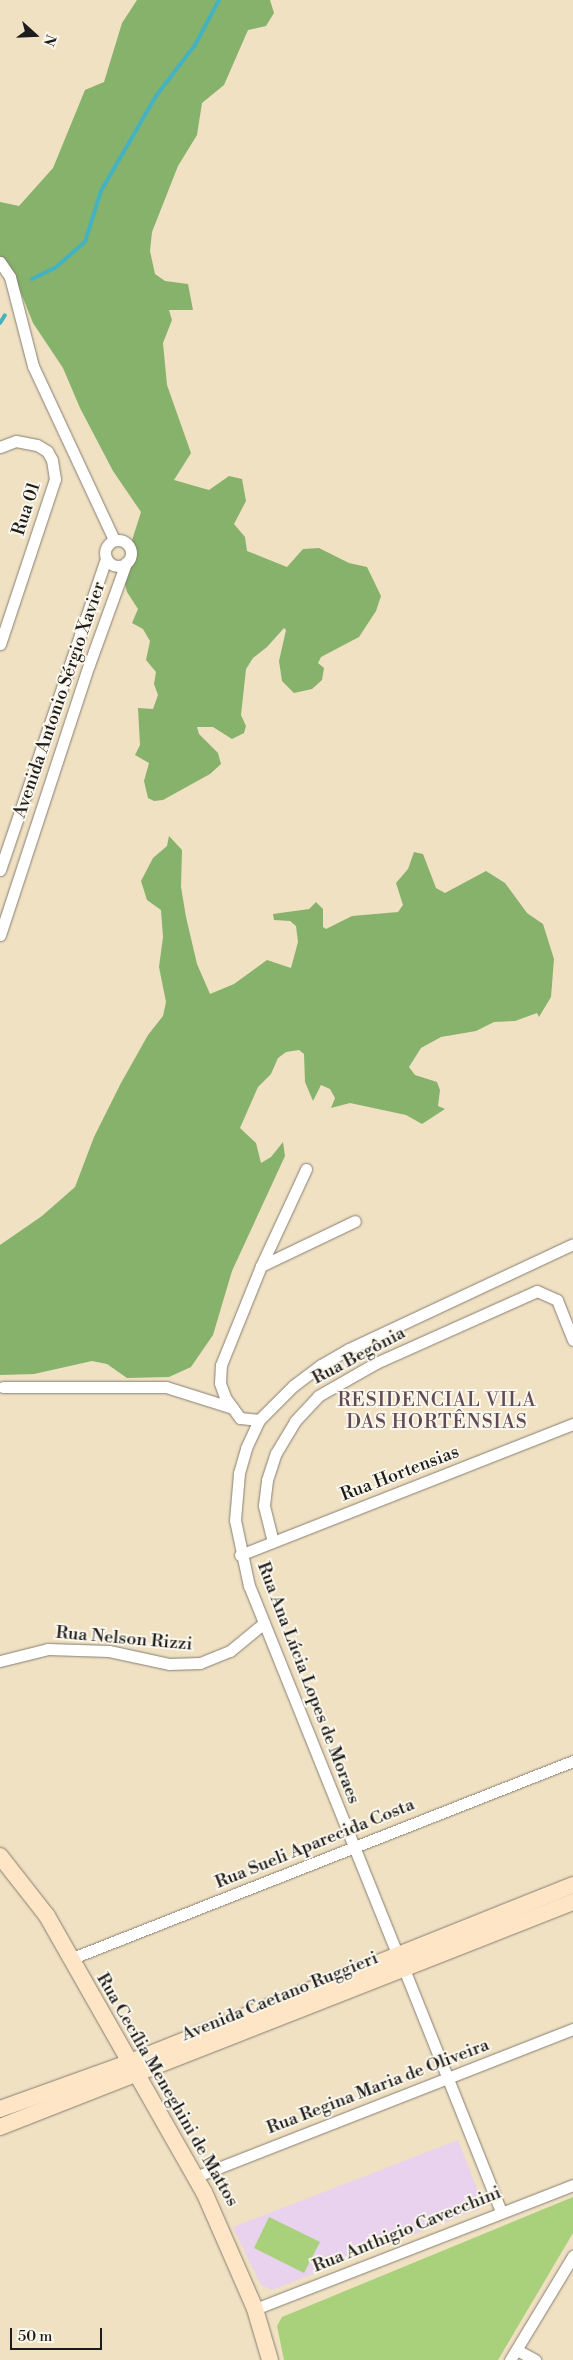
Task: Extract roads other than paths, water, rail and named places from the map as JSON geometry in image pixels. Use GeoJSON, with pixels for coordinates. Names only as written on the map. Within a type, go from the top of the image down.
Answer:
{"type":"FeatureCollection","features":[{"type":"Feature","properties":{"kind":"main road","name":"Rua Cecília Meneghini de Mattos"},"geometry":{"type":"LineString","coordinates":[[0,1856],[37,1900],[131,2069],[195,2177],[222,2230],[255,2309],[270,2360]]}},
{"type":"Feature","properties":{"kind":"main road","name":"Avenida Caetano Ruggieri"},"geometry":{"type":"LineString","coordinates":[[0,2127],[131,2069],[401,1962],[573,1886]]}},
{"type":"Feature","properties":{"kind":"main road","name":"Avenida Caetano Ruggieri"},"geometry":{"type":"LineString","coordinates":[[401,1962],[573,1902]]}},
{"type":"Feature","properties":{"kind":"main road","name":"Avenida Caetano Ruggieri"},"geometry":{"type":"LineString","coordinates":[[0,2109],[131,2069]]}},
{"type":"Feature","properties":{"kind":"street"},"geometry":{"type":"LineString","coordinates":[[0,262],[10,277],[33,366],[114,540]]}},
{"type":"Feature","properties":{"kind":"street","name":"Rua 01"},"geometry":{"type":"LineString","coordinates":[[0,447],[16,441],[37,445],[46,451],[54,469],[53,489],[0,644]]}},
{"type":"Feature","properties":{"kind":"street"},"geometry":{"type":"LineString","coordinates":[[114,540],[124,540],[130,548],[131,556],[126,564],[114,566],[106,559],[107,545],[114,540]]}},
{"type":"Feature","properties":{"kind":"street","name":"Avenida Antonio Sérgio Xavier"},"geometry":{"type":"LineString","coordinates":[[0,870],[106,559]]}},
{"type":"Feature","properties":{"kind":"street","name":"Avenida Antonio Sérgio Xavier"},"geometry":{"type":"LineString","coordinates":[[0,935],[88,665],[126,564]]}},
{"type":"Feature","properties":{"kind":"street"},"geometry":{"type":"LineString","coordinates":[[259,1420],[240,1418],[233,1408],[220,1383],[221,1365],[261,1266],[306,1169]]}},
{"type":"Feature","properties":{"kind":"street"},"geometry":{"type":"LineString","coordinates":[[261,1266],[355,1221]]}},
{"type":"Feature","properties":{"kind":"street","name":"Rua Ana Lúcia Lopes de Moraes"},"geometry":{"type":"LineString","coordinates":[[501,2212],[264,1623],[240,1555],[235,1498],[246,1448],[259,1420],[293,1386],[349,1349],[573,1244]]}},
{"type":"Feature","properties":{"kind":"street","name":"Rua Begônia"},"geometry":{"type":"LineString","coordinates":[[272,1542],[264,1505],[267,1480],[276,1453],[318,1396],[376,1363],[537,1291],[557,1300],[573,1340]]}},
{"type":"Feature","properties":{"kind":"street"},"geometry":{"type":"LineString","coordinates":[[3,1387],[166,1387],[233,1408]]}},
{"type":"Feature","properties":{"kind":"street","name":"Rua Hortensias"},"geometry":{"type":"LineString","coordinates":[[240,1555],[573,1424]]}},
{"type":"Feature","properties":{"kind":"street","name":"Rua Nelson Rizzi"},"geometry":{"type":"LineString","coordinates":[[0,1661],[48,1649],[109,1651],[169,1664],[200,1663],[230,1651],[264,1623]]}},
{"type":"Feature","properties":{"kind":"street","name":"Rua Sueli Aparecida Costa"},"geometry":{"type":"LineString","coordinates":[[70,1959],[573,1760]]}},
{"type":"Feature","properties":{"kind":"street","name":"Rua Regina Maria de Oliveira"},"geometry":{"type":"LineString","coordinates":[[195,2177],[448,2080],[573,2029]]}},
{"type":"Feature","properties":{"kind":"street","name":"Rua Anthigio Cavecchini"},"geometry":{"type":"LineString","coordinates":[[255,2309],[573,2185]]}},
{"type":"Feature","properties":{"kind":"street"},"geometry":{"type":"LineString","coordinates":[[535,2360],[514,2355],[573,2256]]}},
{"type":"Feature","properties":{"kind":"waterway"},"geometry":{"type":"LineString","coordinates":[[32,279],[55,268],[85,242],[101,191],[156,96],[195,45],[219,0]]}},
{"type":"Feature","properties":{"kind":"waterway"},"geometry":{"type":"LineString","coordinates":[[0,323],[5,315]]}},
{"type":"Feature","properties":{"kind":"district","name":"RESIDENCIAL VILA DAS HORTÊNSIAS"},"geometry":{"type":"Point","coordinates":[437,1412]}}]}
